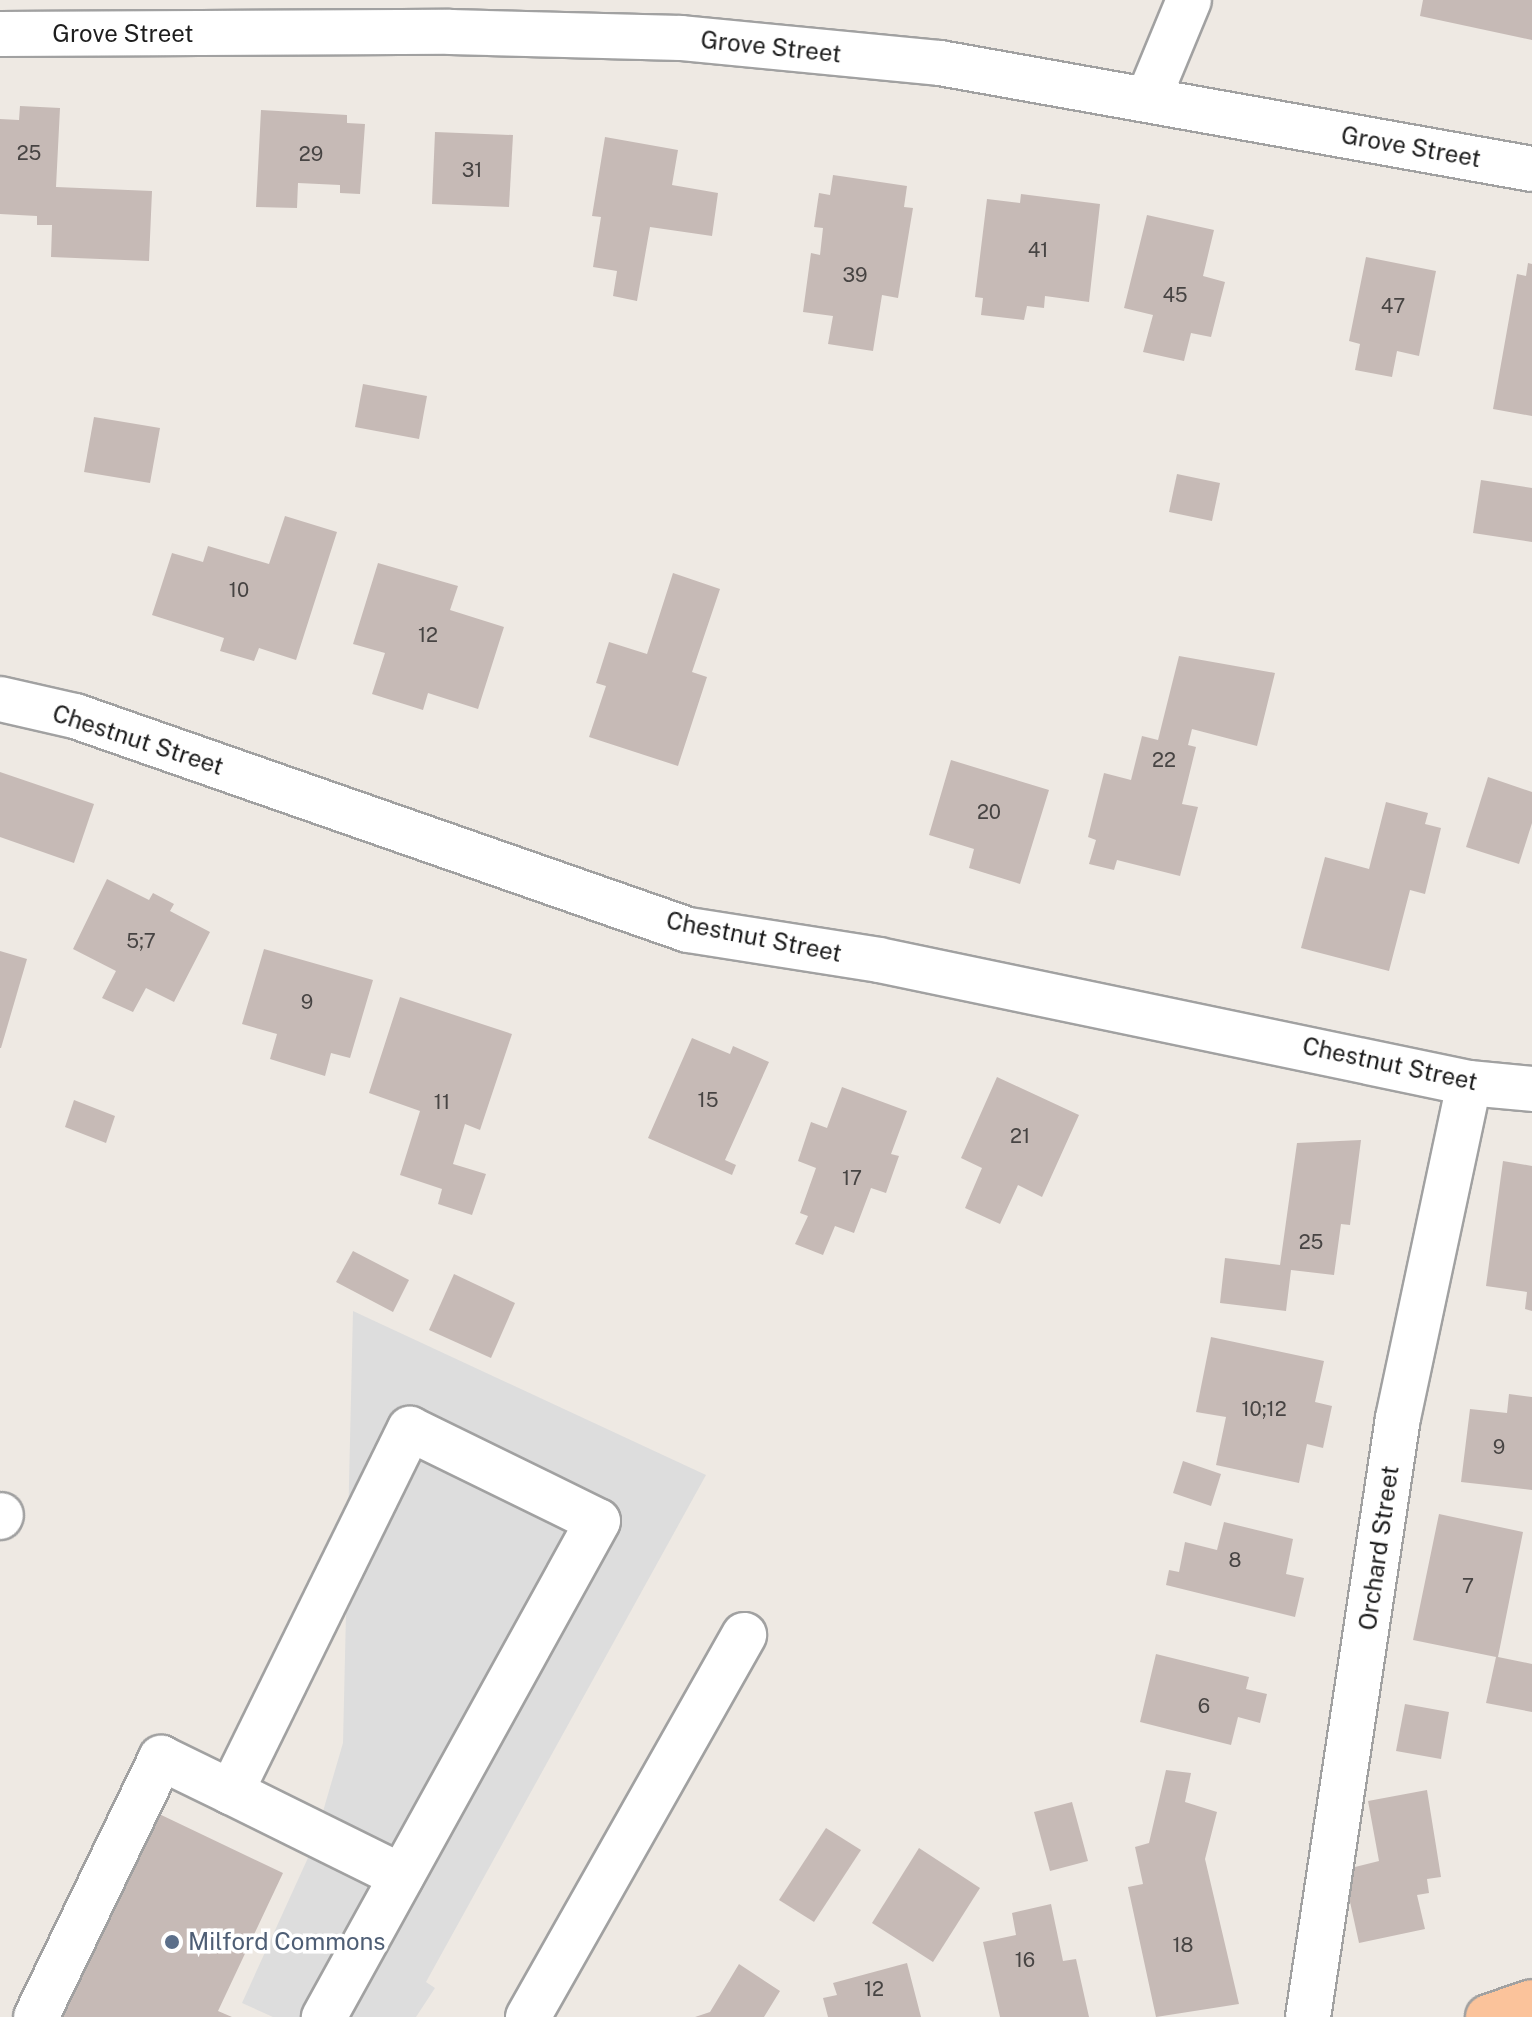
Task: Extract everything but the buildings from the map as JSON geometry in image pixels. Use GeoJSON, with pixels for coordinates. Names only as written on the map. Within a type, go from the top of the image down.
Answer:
{"type":"FeatureCollection","features":[{"type":"Feature","properties":{"kind":"main road"},"geometry":{"type":"LineString","coordinates":[[1488,2017],[1532,2002]]}},
{"type":"Feature","properties":{"kind":"street"},"geometry":{"type":"LineString","coordinates":[[1148,99],[1189,0]]}},
{"type":"Feature","properties":{"kind":"street","name":"Grove Street"},"geometry":{"type":"LineString","coordinates":[[0,34],[450,32],[681,38],[940,63],[1532,169]]}},
{"type":"Feature","properties":{"kind":"street","name":"Chestnut Street"},"geometry":{"type":"LineString","coordinates":[[0,699],[75,716],[688,930],[879,960],[1469,1083],[1532,1089]]}},
{"type":"Feature","properties":{"kind":"street","name":"Orchard Street"},"geometry":{"type":"LineString","coordinates":[[1308,2017],[1398,1418],[1469,1083]]}},
{"type":"Feature","properties":{"kind":"street"},"geometry":{"type":"LineString","coordinates":[[231,1792],[410,1429],[598,1521],[324,2017]]}},
{"type":"Feature","properties":{"kind":"street"},"geometry":{"type":"LineString","coordinates":[[528,2017],[744,1635]]}},
{"type":"Feature","properties":{"kind":"street"},"geometry":{"type":"LineString","coordinates":[[36,2017],[161,1758],[401,1876]]}},
{"type":"Feature","properties":{"kind":"shaded area"},"geometry":{"type":"Polygon","coordinates":[[[353,1311],[706,1475],[426,1982],[435,1988],[416,2017],[273,2017],[242,2003],[312,1849],[343,1743],[353,1311]]]}},
{"type":"Feature","properties":{"kind":"place","name":"Milford Commons"},"geometry":{"type":"Point","coordinates":[172,1942]}}]}
